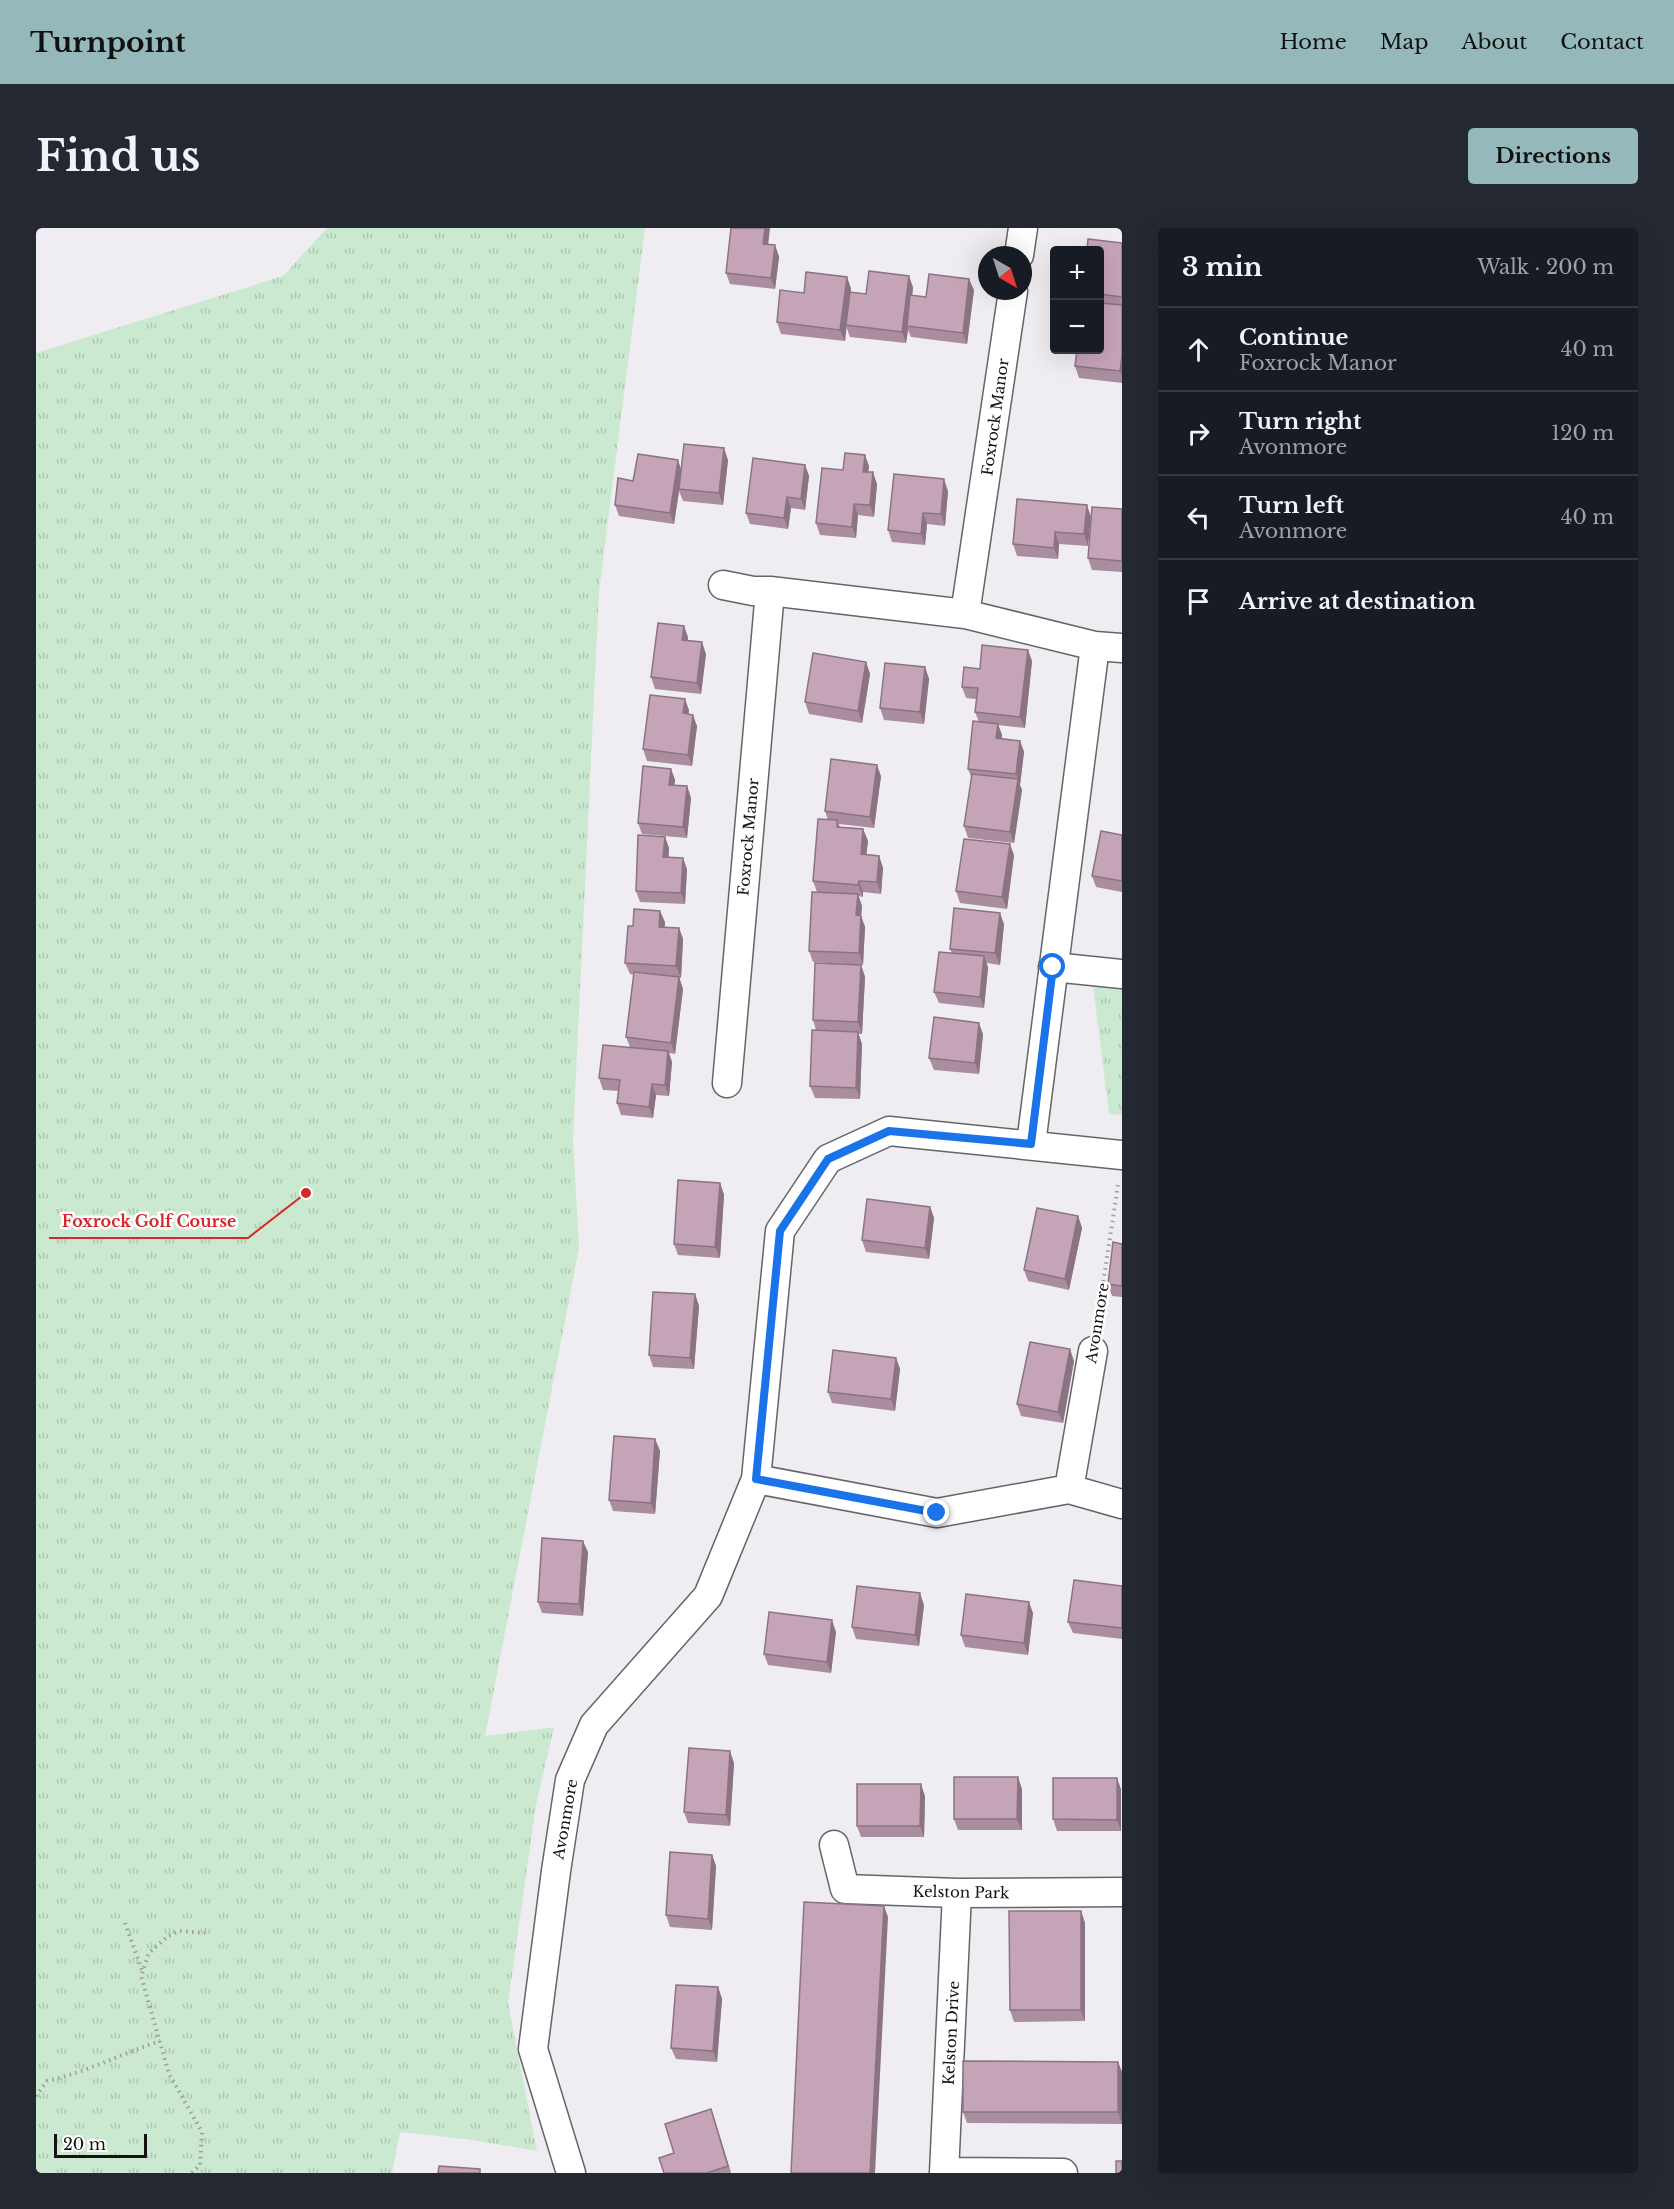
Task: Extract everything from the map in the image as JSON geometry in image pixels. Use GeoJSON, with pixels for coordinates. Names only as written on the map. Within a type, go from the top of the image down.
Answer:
{"type":"FeatureCollection","features":[{"type":"Feature","properties":{"kind":"street"},"geometry":{"type":"LineString","coordinates":[[1020,246],[1023,228]]}},
{"type":"Feature","properties":{"kind":"street","name":"Foxrock Manor"},"geometry":{"type":"LineString","coordinates":[[965,614],[1012,300]]}},
{"type":"Feature","properties":{"kind":"street"},"geometry":{"type":"LineString","coordinates":[[723,585],[753,591],[770,591],[965,614],[1108,647],[1053,967],[1031,1144],[1120,1167]]}},
{"type":"Feature","properties":{"kind":"street","name":"Foxrock Manor"},"geometry":{"type":"LineString","coordinates":[[727,1083],[770,591]]}},
{"type":"Feature","properties":{"kind":"street"},"geometry":{"type":"LineString","coordinates":[[1053,967],[1122,974]]}},
{"type":"Feature","properties":{"kind":"street","name":"Avonmore"},"geometry":{"type":"LineString","coordinates":[[571,2173],[533,2049],[570,1780],[594,1725],[708,1596],[756,1479],[780,1231],[828,1159],[889,1131],[1031,1144]]}},
{"type":"Feature","properties":{"kind":"street","name":"Avonmore"},"geometry":{"type":"LineString","coordinates":[[1069,1489],[1093,1351]]}},
{"type":"Feature","properties":{"kind":"street"},"geometry":{"type":"LineString","coordinates":[[756,1479],[937,1513],[1069,1489],[1122,1504]]}},
{"type":"Feature","properties":{"kind":"street","name":"Kelston Park"},"geometry":{"type":"LineString","coordinates":[[834,1845],[845,1889],[957,1893],[1122,1892]]}},
{"type":"Feature","properties":{"kind":"street","name":"Kelston Drive"},"geometry":{"type":"LineString","coordinates":[[957,1893],[944,2173],[1063,2173]]}},
{"type":"Feature","properties":{"kind":"path","name":"Avonmore"},"geometry":{"type":"LineString","coordinates":[[1093,1351],[1120,1167]]}},
{"type":"Feature","properties":{"kind":"path"},"geometry":{"type":"LineString","coordinates":[[125,1923],[142,1972]]}},
{"type":"Feature","properties":{"kind":"path"},"geometry":{"type":"LineString","coordinates":[[192,2173],[200,2166],[202,2132],[169,2074],[141,1976],[149,1953],[168,1936],[180,1931],[205,1933]]}},
{"type":"Feature","properties":{"kind":"path"},"geometry":{"type":"LineString","coordinates":[[36,2096],[47,2081],[78,2074],[160,2041]]}},
{"type":"Feature","properties":{"kind":"green space"},"geometry":{"type":"Polygon","coordinates":[[[327,228],[645,228],[599,592],[573,1138],[579,1248],[485,1736],[554,1727],[536,1805],[508,2003],[537,2151],[466,2139],[400,2132],[392,2173],[36,2173],[36,353],[283,276],[327,228]]]}},
{"type":"Feature","properties":{"kind":"green space"},"geometry":{"type":"Polygon","coordinates":[[[1093,986],[1122,989],[1122,1115],[1109,1114],[1093,986]]]}},
{"type":"Feature","properties":{"kind":"building"},"geometry":{"type":"Polygon","coordinates":[[[731,228],[765,228],[763,244],[775,245],[771,278],[726,273],[731,228]]]}},
{"type":"Feature","properties":{"kind":"building"},"geometry":{"type":"Polygon","coordinates":[[[1088,239],[1122,243],[1122,297],[1104,295],[1104,246],[1087,246],[1088,239]]]}},
{"type":"Feature","properties":{"kind":"building"},"geometry":{"type":"Polygon","coordinates":[[[869,271],[909,276],[902,332],[846,325],[850,292],[866,294],[869,271]]]}},
{"type":"Feature","properties":{"kind":"building"},"geometry":{"type":"Polygon","coordinates":[[[806,272],[847,277],[840,330],[777,322],[780,290],[804,293],[806,272]]]}},
{"type":"Feature","properties":{"kind":"building"},"geometry":{"type":"Polygon","coordinates":[[[929,274],[969,279],[963,333],[907,326],[910,295],[926,297],[929,274]]]}},
{"type":"Feature","properties":{"kind":"building"},"geometry":{"type":"Polygon","coordinates":[[[1104,303],[1122,305],[1120,371],[1075,366],[1076,354],[1104,354],[1104,303]]]}},
{"type":"Feature","properties":{"kind":"building"},"geometry":{"type":"Polygon","coordinates":[[[684,444],[724,448],[719,493],[679,489],[684,444]]]}},
{"type":"Feature","properties":{"kind":"building"},"geometry":{"type":"Polygon","coordinates":[[[845,453],[865,455],[863,472],[873,472],[870,505],[854,504],[852,527],[816,523],[822,468],[843,470],[845,453]]]}},
{"type":"Feature","properties":{"kind":"building"},"geometry":{"type":"Polygon","coordinates":[[[638,454],[678,460],[670,513],[615,505],[618,478],[633,481],[638,454]]]}},
{"type":"Feature","properties":{"kind":"building"},"geometry":{"type":"Polygon","coordinates":[[[753,458],[805,465],[801,499],[787,497],[784,518],[746,513],[753,458]]]}},
{"type":"Feature","properties":{"kind":"building"},"geometry":{"type":"Polygon","coordinates":[[[894,474],[944,479],[941,514],[923,513],[921,534],[888,530],[894,474]]]}},
{"type":"Feature","properties":{"kind":"building"},"geometry":{"type":"Polygon","coordinates":[[[1017,499],[1087,505],[1084,534],[1055,532],[1054,548],[1013,544],[1017,499]]]}},
{"type":"Feature","properties":{"kind":"building"},"geometry":{"type":"Polygon","coordinates":[[[1092,507],[1122,509],[1122,561],[1088,558],[1092,507]]]}},
{"type":"Feature","properties":{"kind":"building"},"geometry":{"type":"Polygon","coordinates":[[[658,623],[684,626],[682,640],[702,642],[697,683],[651,677],[658,623]]]}},
{"type":"Feature","properties":{"kind":"building"},"geometry":{"type":"Polygon","coordinates":[[[982,645],[1028,650],[1020,717],[975,712],[978,688],[962,687],[964,667],[980,669],[982,645]]]}},
{"type":"Feature","properties":{"kind":"building"},"geometry":{"type":"Polygon","coordinates":[[[813,653],[866,662],[858,711],[805,702],[813,653]]]}},
{"type":"Feature","properties":{"kind":"building"},"geometry":{"type":"Polygon","coordinates":[[[885,663],[925,667],[920,712],[880,708],[885,663]]]}},
{"type":"Feature","properties":{"kind":"building"},"geometry":{"type":"Polygon","coordinates":[[[650,695],[685,699],[683,713],[693,715],[688,755],[643,749],[650,695]]]}},
{"type":"Feature","properties":{"kind":"building"},"geometry":{"type":"Polygon","coordinates":[[[973,721],[998,724],[996,738],[1020,741],[1016,774],[968,769],[973,721]]]}},
{"type":"Feature","properties":{"kind":"building"},"geometry":{"type":"Polygon","coordinates":[[[831,759],[877,765],[870,817],[825,811],[831,759]]]}},
{"type":"Feature","properties":{"kind":"building"},"geometry":{"type":"Polygon","coordinates":[[[643,766],[671,769],[669,785],[687,786],[683,827],[638,823],[643,766]]]}},
{"type":"Feature","properties":{"kind":"building"},"geometry":{"type":"Polygon","coordinates":[[[972,774],[1018,779],[1010,832],[964,826],[972,774]]]}},
{"type":"Feature","properties":{"kind":"building"},"geometry":{"type":"Polygon","coordinates":[[[818,819],[837,820],[837,827],[863,829],[861,854],[879,856],[877,882],[859,881],[858,885],[813,881],[818,819]]]}},
{"type":"Feature","properties":{"kind":"building"},"geometry":{"type":"Polygon","coordinates":[[[1101,831],[1122,835],[1122,881],[1092,876],[1101,831]]]}},
{"type":"Feature","properties":{"kind":"building"},"geometry":{"type":"Polygon","coordinates":[[[638,835],[665,837],[663,857],[683,858],[681,893],[636,891],[638,835]]]}},
{"type":"Feature","properties":{"kind":"building"},"geometry":{"type":"Polygon","coordinates":[[[964,839],[1010,844],[1002,897],[956,891],[964,839]]]}},
{"type":"Feature","properties":{"kind":"building"},"geometry":{"type":"Polygon","coordinates":[[[812,892],[858,894],[856,915],[861,916],[859,953],[809,951],[812,892]]]}},
{"type":"Feature","properties":{"kind":"building"},"geometry":{"type":"Polygon","coordinates":[[[954,908],[1000,913],[995,953],[950,949],[954,908]]]}},
{"type":"Feature","properties":{"kind":"building"},"geometry":{"type":"Polygon","coordinates":[[[634,909],[660,911],[659,927],[679,928],[676,966],[625,963],[628,926],[633,926],[634,909]]]}},
{"type":"Feature","properties":{"kind":"building"},"geometry":{"type":"Polygon","coordinates":[[[939,952],[984,956],[980,997],[934,992],[939,952]]]}},
{"type":"Feature","properties":{"kind":"building"},"geometry":{"type":"Polygon","coordinates":[[[815,963],[861,965],[858,1022],[813,1020],[815,963]]]}},
{"type":"Feature","properties":{"kind":"building"},"geometry":{"type":"Polygon","coordinates":[[[634,972],[679,977],[671,1043],[626,1037],[634,972]]]}},
{"type":"Feature","properties":{"kind":"building"},"geometry":{"type":"Polygon","coordinates":[[[934,1017],[979,1023],[975,1063],[929,1058],[934,1017]]]}},
{"type":"Feature","properties":{"kind":"building"},"geometry":{"type":"Polygon","coordinates":[[[812,1030],[858,1032],[856,1088],[810,1086],[812,1030]]]}},
{"type":"Feature","properties":{"kind":"building"},"geometry":{"type":"Polygon","coordinates":[[[603,1045],[668,1051],[665,1085],[652,1084],[649,1107],[617,1103],[620,1080],[599,1078],[603,1045]]]}},
{"type":"Feature","properties":{"kind":"building"},"geometry":{"type":"Polygon","coordinates":[[[678,1180],[720,1183],[715,1247],[674,1244],[678,1180]]]}},
{"type":"Feature","properties":{"kind":"building"},"geometry":{"type":"Polygon","coordinates":[[[867,1199],[930,1207],[925,1248],[862,1240],[867,1199]]]}},
{"type":"Feature","properties":{"kind":"building"},"geometry":{"type":"Polygon","coordinates":[[[1037,1208],[1078,1216],[1065,1279],[1024,1270],[1037,1208]]]}},
{"type":"Feature","properties":{"kind":"building"},"geometry":{"type":"Polygon","coordinates":[[[1113,1242],[1122,1244],[1122,1286],[1108,1284],[1113,1242]]]}},
{"type":"Feature","properties":{"kind":"building"},"geometry":{"type":"Polygon","coordinates":[[[653,1292],[695,1294],[690,1358],[649,1355],[653,1292]]]}},
{"type":"Feature","properties":{"kind":"building"},"geometry":{"type":"Polygon","coordinates":[[[1030,1342],[1070,1349],[1058,1412],[1017,1404],[1030,1342]]]}},
{"type":"Feature","properties":{"kind":"building"},"geometry":{"type":"Polygon","coordinates":[[[833,1350],[896,1358],[891,1399],[828,1392],[833,1350]]]}},
{"type":"Feature","properties":{"kind":"building"},"geometry":{"type":"Polygon","coordinates":[[[614,1436],[655,1439],[651,1503],[609,1500],[614,1436]]]}},
{"type":"Feature","properties":{"kind":"building"},"geometry":{"type":"Polygon","coordinates":[[[542,1538],[583,1541],[579,1604],[538,1602],[542,1538]]]}},
{"type":"Feature","properties":{"kind":"building"},"geometry":{"type":"Polygon","coordinates":[[[1074,1580],[1122,1586],[1122,1628],[1068,1622],[1074,1580]]]}},
{"type":"Feature","properties":{"kind":"building"},"geometry":{"type":"Polygon","coordinates":[[[857,1586],[920,1593],[915,1635],[852,1627],[857,1586]]]}},
{"type":"Feature","properties":{"kind":"building"},"geometry":{"type":"Polygon","coordinates":[[[966,1594],[1029,1602],[1024,1643],[961,1635],[966,1594]]]}},
{"type":"Feature","properties":{"kind":"building"},"geometry":{"type":"Polygon","coordinates":[[[769,1612],[832,1620],[827,1662],[764,1654],[769,1612]]]}},
{"type":"Feature","properties":{"kind":"building"},"geometry":{"type":"Polygon","coordinates":[[[689,1748],[730,1751],[726,1815],[684,1812],[689,1748]]]}},
{"type":"Feature","properties":{"kind":"building"},"geometry":{"type":"Polygon","coordinates":[[[954,1777],[1018,1777],[1017,1819],[954,1819],[954,1777]]]}},
{"type":"Feature","properties":{"kind":"building"},"geometry":{"type":"Polygon","coordinates":[[[1053,1778],[1117,1778],[1117,1820],[1053,1819],[1053,1778]]]}},
{"type":"Feature","properties":{"kind":"building"},"geometry":{"type":"Polygon","coordinates":[[[857,1784],[921,1784],[920,1826],[857,1826],[857,1784]]]}},
{"type":"Feature","properties":{"kind":"building"},"geometry":{"type":"Polygon","coordinates":[[[670,1852],[712,1855],[708,1919],[666,1915],[670,1852]]]}},
{"type":"Feature","properties":{"kind":"building"},"geometry":{"type":"Polygon","coordinates":[[[804,1902],[884,1906],[870,2173],[791,2173],[804,1902]]]}},
{"type":"Feature","properties":{"kind":"building"},"geometry":{"type":"Polygon","coordinates":[[[1009,1911],[1081,1911],[1081,2010],[1010,2010],[1009,1911]]]}},
{"type":"Feature","properties":{"kind":"building"},"geometry":{"type":"Polygon","coordinates":[[[676,1985],[718,1987],[713,2051],[671,2048],[676,1985]]]}},
{"type":"Feature","properties":{"kind":"building"},"geometry":{"type":"Polygon","coordinates":[[[963,2061],[1118,2062],[1118,2112],[963,2112],[963,2061]]]}},
{"type":"Feature","properties":{"kind":"building"},"geometry":{"type":"Polygon","coordinates":[[[711,2109],[728,2166],[707,2173],[664,2173],[659,2158],[674,2153],[665,2124],[711,2109]]]}},
{"type":"Feature","properties":{"kind":"building"},"geometry":{"type":"Polygon","coordinates":[[[1116,2161],[1122,2161],[1122,2173],[1116,2173],[1116,2161]]]}},
{"type":"Feature","properties":{"kind":"building"},"geometry":{"type":"Polygon","coordinates":[[[439,2166],[480,2169],[480,2173],[438,2173],[439,2166]]]}},
{"type":"Feature","properties":{"kind":"place","name":"Foxrock Golf Course"},"geometry":{"type":"Point","coordinates":[306,1193]}},
{"type":"Feature","properties":{"kind":"route"},"geometry":{"type":"LineString","coordinates":[[937,1513],[756,1479],[780,1231],[828,1159],[889,1131],[1031,1144],[1053,967]]}}]}
